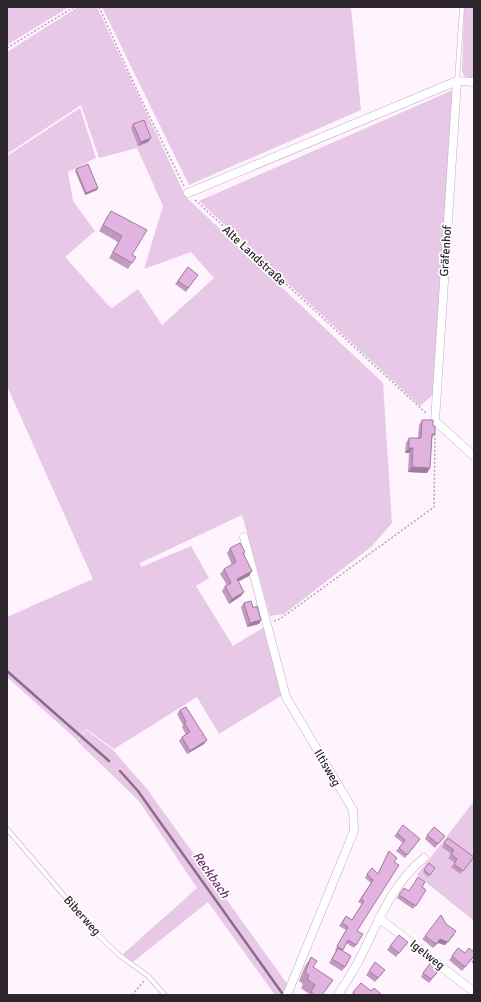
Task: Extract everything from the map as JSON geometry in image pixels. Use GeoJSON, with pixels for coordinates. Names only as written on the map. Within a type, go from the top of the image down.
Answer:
{"type":"FeatureCollection","features":[{"type":"Feature","properties":{"kind":"street"},"geometry":{"type":"LineString","coordinates":[[188,193],[457,81],[474,82]]}},
{"type":"Feature","properties":{"kind":"street","name":"Gräfenhof"},"geometry":{"type":"LineString","coordinates":[[435,421],[457,81]]}},
{"type":"Feature","properties":{"kind":"street"},"geometry":{"type":"LineString","coordinates":[[435,421],[474,456]]}},
{"type":"Feature","properties":{"kind":"street","name":"Iltisweg"},"geometry":{"type":"LineString","coordinates":[[244,537],[286,697],[352,810],[353,817],[354,831],[287,995]]}},
{"type":"Feature","properties":{"kind":"street"},"geometry":{"type":"LineString","coordinates":[[338,995],[360,960],[383,909],[409,870],[424,858]]}},
{"type":"Feature","properties":{"kind":"street","name":"Igelweg"},"geometry":{"type":"LineString","coordinates":[[379,918],[474,992]]}},
{"type":"Feature","properties":{"kind":"lane","name":"Gräfenhof"},"geometry":{"type":"LineString","coordinates":[[457,81],[462,7]]}},
{"type":"Feature","properties":{"kind":"lane","name":"Biberweg"},"geometry":{"type":"LineString","coordinates":[[7,829],[97,934],[119,955],[148,976],[165,995]]}},
{"type":"Feature","properties":{"kind":"path"},"geometry":{"type":"LineString","coordinates":[[7,48],[74,7]]}},
{"type":"Feature","properties":{"kind":"path","name":"Alte Landstraße"},"geometry":{"type":"LineString","coordinates":[[99,7],[141,99],[188,193],[306,304],[435,421]]}},
{"type":"Feature","properties":{"kind":"path"},"geometry":{"type":"LineString","coordinates":[[267,624],[280,619],[434,507],[435,421]]}},
{"type":"Feature","properties":{"kind":"path"},"geometry":{"type":"LineString","coordinates":[[132,995],[148,976]]}},
{"type":"Feature","properties":{"kind":"shaded area"},"geometry":{"type":"Polygon","coordinates":[[[7,7],[69,7],[7,45],[7,7]]]}},
{"type":"Feature","properties":{"kind":"shaded area"},"geometry":{"type":"Polygon","coordinates":[[[78,7],[97,7],[186,197],[383,383],[392,523],[371,547],[284,614],[270,616],[242,515],[140,563],[141,567],[191,546],[209,578],[196,586],[233,646],[266,626],[284,694],[219,734],[197,697],[114,749],[86,729],[77,740],[7,677],[7,617],[93,579],[7,386],[7,156],[80,108],[96,158],[68,172],[73,201],[95,231],[65,257],[112,308],[138,289],[162,325],[214,278],[191,252],[144,269],[163,206],[137,148],[99,158],[81,105],[7,154],[7,52],[78,7]]]}},
{"type":"Feature","properties":{"kind":"shaded area"},"geometry":{"type":"Polygon","coordinates":[[[102,7],[351,7],[361,110],[189,185],[102,7]]]}},
{"type":"Feature","properties":{"kind":"shaded area"},"geometry":{"type":"Polygon","coordinates":[[[464,7],[474,7],[474,78],[465,77],[462,72],[464,7]]]}},
{"type":"Feature","properties":{"kind":"shaded area"},"geometry":{"type":"Polygon","coordinates":[[[453,90],[433,395],[420,406],[199,201],[453,90]]]}},
{"type":"Feature","properties":{"kind":"shaded area"},"geometry":{"type":"Polygon","coordinates":[[[86,730],[113,750],[147,789],[288,985],[284,995],[275,995],[208,902],[133,962],[123,954],[197,888],[139,801],[77,741],[86,730]]]}},
{"type":"Feature","properties":{"kind":"shaded area"},"geometry":{"type":"Polygon","coordinates":[[[474,801],[474,921],[417,875],[474,801]]]}},
{"type":"Feature","properties":{"kind":"building"},"geometry":{"type":"Polygon","coordinates":[[[144,120],[151,138],[141,142],[133,124],[144,120]]]}},
{"type":"Feature","properties":{"kind":"building"},"geometry":{"type":"Polygon","coordinates":[[[88,164],[98,188],[86,193],[76,169],[88,164]]]}},
{"type":"Feature","properties":{"kind":"building"},"geometry":{"type":"Polygon","coordinates":[[[111,211],[147,230],[132,255],[136,257],[132,263],[113,252],[122,236],[103,225],[111,211]]]}},
{"type":"Feature","properties":{"kind":"building"},"geometry":{"type":"Polygon","coordinates":[[[188,267],[198,275],[188,288],[178,281],[188,267]]]}},
{"type":"Feature","properties":{"kind":"building"},"geometry":{"type":"Polygon","coordinates":[[[422,420],[433,420],[433,426],[435,426],[435,434],[432,434],[430,468],[412,467],[413,448],[409,448],[409,438],[421,438],[422,420]]]}},
{"type":"Feature","properties":{"kind":"building"},"geometry":{"type":"Polygon","coordinates":[[[240,543],[252,571],[237,579],[244,592],[232,599],[225,586],[231,583],[224,569],[236,562],[230,548],[240,543]]]}},
{"type":"Feature","properties":{"kind":"building"},"geometry":{"type":"Polygon","coordinates":[[[251,601],[253,608],[257,606],[261,620],[250,623],[244,603],[251,601]]]}},
{"type":"Feature","properties":{"kind":"building"},"geometry":{"type":"Polygon","coordinates":[[[186,707],[207,740],[190,751],[182,737],[190,732],[184,723],[186,722],[180,710],[186,707]]]}},
{"type":"Feature","properties":{"kind":"building"},"geometry":{"type":"Polygon","coordinates":[[[403,825],[420,839],[407,855],[399,848],[405,840],[397,833],[403,825]]]}},
{"type":"Feature","properties":{"kind":"building"},"geometry":{"type":"Polygon","coordinates":[[[434,827],[445,836],[438,844],[427,835],[434,827]]]}},
{"type":"Feature","properties":{"kind":"building"},"geometry":{"type":"Polygon","coordinates":[[[448,838],[474,857],[463,871],[454,864],[457,859],[451,854],[454,850],[444,843],[448,838]]]}},
{"type":"Feature","properties":{"kind":"building"},"geometry":{"type":"Polygon","coordinates":[[[389,851],[397,858],[394,862],[399,865],[357,931],[363,934],[356,945],[348,940],[343,950],[337,946],[348,927],[342,923],[346,916],[352,920],[364,901],[361,899],[373,880],[367,874],[372,868],[378,874],[389,851]]]}},
{"type":"Feature","properties":{"kind":"building"},"geometry":{"type":"Polygon","coordinates":[[[429,863],[435,868],[430,875],[424,870],[429,863]]]}},
{"type":"Feature","properties":{"kind":"building"},"geometry":{"type":"Polygon","coordinates":[[[418,877],[425,882],[422,887],[426,890],[416,906],[399,895],[404,888],[409,891],[418,877]]]}},
{"type":"Feature","properties":{"kind":"building"},"geometry":{"type":"Polygon","coordinates":[[[441,915],[446,924],[456,931],[448,942],[440,939],[436,944],[425,936],[441,915]]]}},
{"type":"Feature","properties":{"kind":"building"},"geometry":{"type":"Polygon","coordinates":[[[399,935],[408,942],[399,953],[390,946],[399,935]]]}},
{"type":"Feature","properties":{"kind":"building"},"geometry":{"type":"Polygon","coordinates":[[[338,948],[351,956],[345,967],[332,959],[338,948]]]}},
{"type":"Feature","properties":{"kind":"building"},"geometry":{"type":"Polygon","coordinates":[[[458,948],[465,953],[469,948],[474,952],[474,956],[465,967],[452,956],[458,948]]]}},
{"type":"Feature","properties":{"kind":"building"},"geometry":{"type":"Polygon","coordinates":[[[311,957],[317,961],[313,967],[333,980],[322,995],[315,995],[311,992],[315,985],[307,979],[309,975],[305,973],[311,957]]]}},
{"type":"Feature","properties":{"kind":"building"},"geometry":{"type":"Polygon","coordinates":[[[432,961],[441,968],[431,979],[423,973],[432,961]]]}},
{"type":"Feature","properties":{"kind":"building"},"geometry":{"type":"Polygon","coordinates":[[[375,962],[385,970],[378,978],[369,971],[375,962]]]}},
{"type":"Feature","properties":{"kind":"building"},"geometry":{"type":"Polygon","coordinates":[[[361,983],[371,991],[374,988],[382,995],[356,995],[353,992],[361,983]]]}},
{"type":"Feature","properties":{"kind":"waterway","name":"Reckbach"},"geometry":{"type":"LineString","coordinates":[[7,671],[109,761]]}},
{"type":"Feature","properties":{"kind":"waterway","name":"Reckbach"},"geometry":{"type":"LineString","coordinates":[[120,771],[138,791],[282,993]]}}]}
